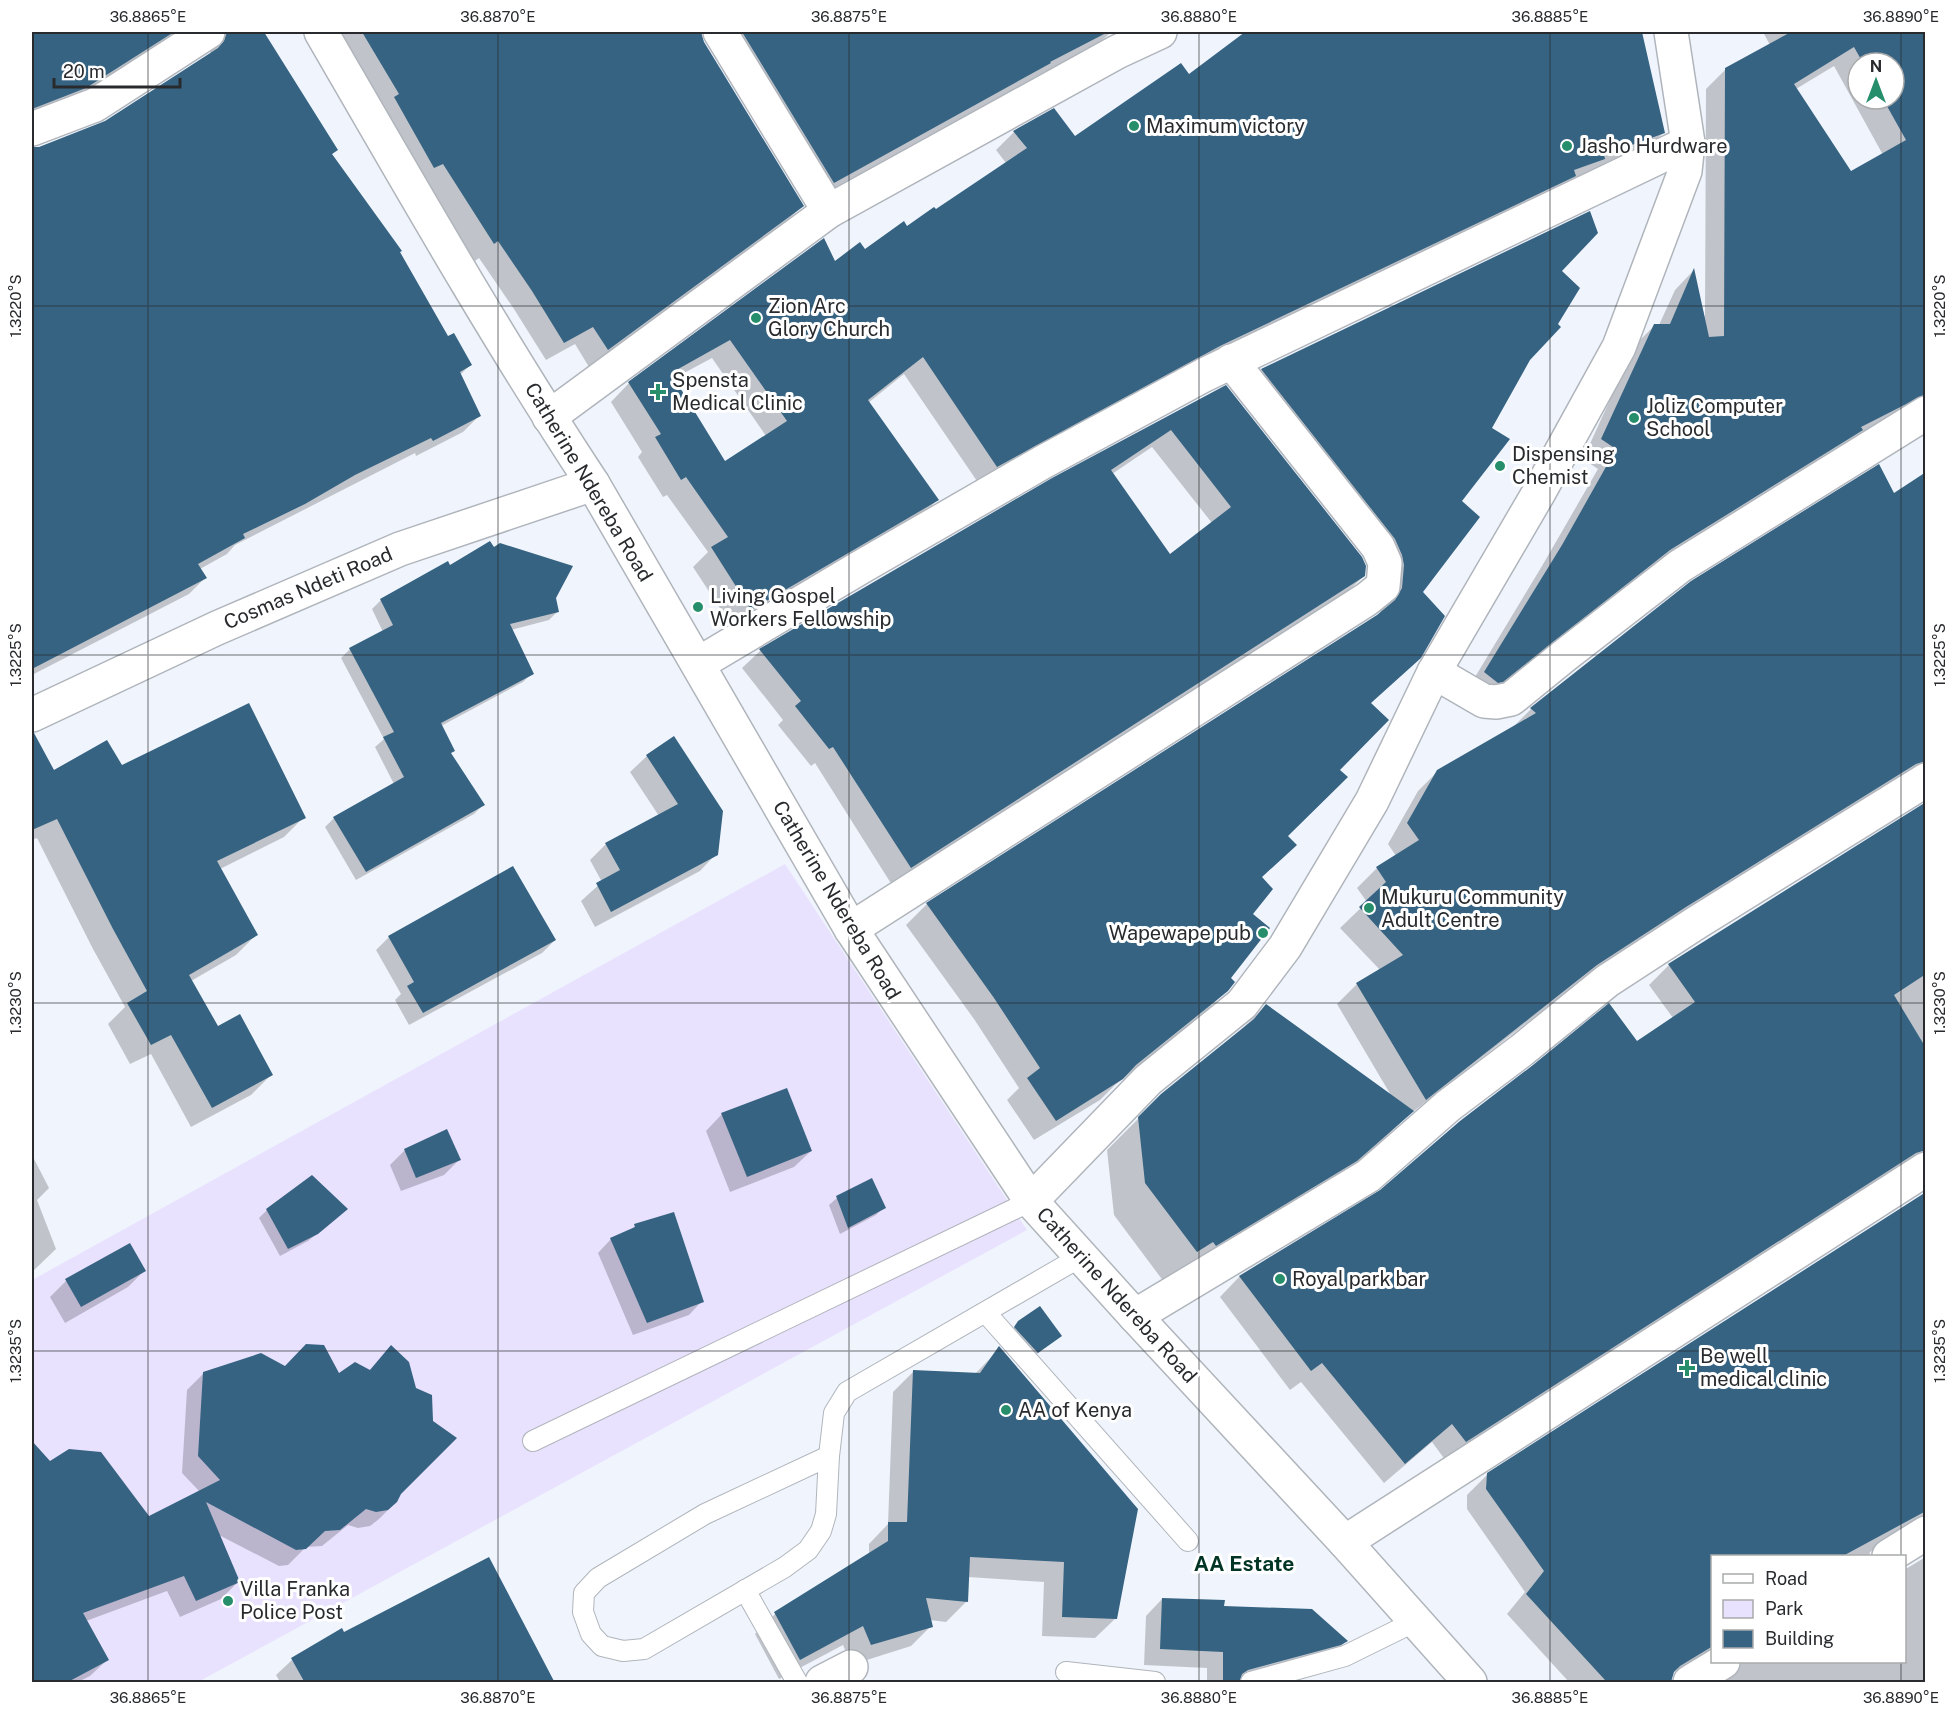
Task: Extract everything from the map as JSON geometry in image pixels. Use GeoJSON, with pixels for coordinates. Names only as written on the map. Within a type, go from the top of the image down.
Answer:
{"type":"FeatureCollection","features":[{"type":"Feature","properties":{"kind":"street"},"geometry":{"type":"LineString","coordinates":[[32,129],[95,105],[208,32]]}},
{"type":"Feature","properties":{"kind":"street","name":"Catherine Ndereba Road"},"geometry":{"type":"LineString","coordinates":[[321,32],[549,417],[593,484],[851,929],[1031,1201],[1345,1542],[1470,1683]]}},
{"type":"Feature","properties":{"kind":"street"},"geometry":{"type":"LineString","coordinates":[[720,32],[829,211]]}},
{"type":"Feature","properties":{"kind":"street"},"geometry":{"type":"LineString","coordinates":[[549,417],[829,211],[1117,52],[1160,32]]}},
{"type":"Feature","properties":{"kind":"street"},"geometry":{"type":"LineString","coordinates":[[1031,1201],[1148,1080],[1242,1004],[1285,946],[1372,801],[1434,672],[1538,494],[1619,347],[1685,171],[1688,143],[1671,32]]}},
{"type":"Feature","properties":{"kind":"street"},"geometry":{"type":"LineString","coordinates":[[698,664],[1043,462],[1231,361],[1688,143]]}},
{"type":"Feature","properties":{"kind":"street"},"geometry":{"type":"LineString","coordinates":[[851,929],[1347,612],[1383,586],[1384,563],[1378,547],[1231,361]]}},
{"type":"Feature","properties":{"kind":"street"},"geometry":{"type":"LineString","coordinates":[[1434,672],[1484,701],[1496,702],[1511,699],[1680,566],[1926,413]]}},
{"type":"Feature","properties":{"kind":"street","name":"Cosmas Ndeti Road"},"geometry":{"type":"LineString","coordinates":[[32,715],[217,627],[400,549],[593,484]]}},
{"type":"Feature","properties":{"kind":"street"},"geometry":{"type":"LineString","coordinates":[[1135,1316],[1368,1176],[1448,1106],[1607,981],[1926,780]]}},
{"type":"Feature","properties":{"kind":"street"},"geometry":{"type":"LineString","coordinates":[[1345,1542],[1926,1169]]}},
{"type":"Feature","properties":{"kind":"street"},"geometry":{"type":"LineString","coordinates":[[1892,1555],[1926,1533]]}},
{"type":"Feature","properties":{"kind":"street"},"geometry":{"type":"LineString","coordinates":[[1690,1683],[1721,1663]]}},
{"type":"Feature","properties":{"kind":"street"},"geometry":{"type":"LineString","coordinates":[[822,1683],[851,1667]]}},
{"type":"Feature","properties":{"kind":"lane"},"geometry":{"type":"LineString","coordinates":[[534,1441],[1031,1201]]}},
{"type":"Feature","properties":{"kind":"lane"},"geometry":{"type":"LineString","coordinates":[[829,1456],[705,1514],[598,1578],[584,1593],[583,1612],[591,1634],[602,1646],[622,1652],[644,1649],[785,1567],[808,1550],[821,1531],[826,1514],[834,1413],[847,1392],[1082,1257]]}},
{"type":"Feature","properties":{"kind":"lane"},"geometry":{"type":"LineString","coordinates":[[986,1313],[1188,1541]]}},
{"type":"Feature","properties":{"kind":"lane"},"geometry":{"type":"LineString","coordinates":[[745,1590],[797,1683]]}},
{"type":"Feature","properties":{"kind":"lane"},"geometry":{"type":"LineString","coordinates":[[1251,1683],[1345,1656],[1416,1622]]}},
{"type":"Feature","properties":{"kind":"lane"},"geometry":{"type":"LineString","coordinates":[[1066,1672],[1155,1683]]}},
{"type":"Feature","properties":{"kind":"green space"},"geometry":{"type":"Polygon","coordinates":[[[785,864],[1027,1230],[198,1682],[32,1682],[32,1280],[785,864]]]}},
{"type":"Feature","properties":{"kind":"building"},"geometry":{"type":"Polygon","coordinates":[[[32,32],[174,32],[86,88],[32,109],[32,32]]]}},
{"type":"Feature","properties":{"kind":"building"},"geometry":{"type":"Polygon","coordinates":[[[227,32],[264,32],[338,150],[332,154],[402,251],[400,252],[448,336],[454,333],[472,365],[460,372],[481,416],[433,441],[431,438],[355,475],[305,504],[243,534],[245,538],[198,564],[207,578],[32,669],[32,147],[39,147],[105,121],[218,48],[227,32]]]}},
{"type":"Feature","properties":{"kind":"building"},"geometry":{"type":"Polygon","coordinates":[[[362,32],[701,32],[704,42],[804,206],[608,350],[593,327],[564,343],[532,291],[498,241],[494,244],[443,164],[434,168],[394,97],[399,94],[362,32]]]}},
{"type":"Feature","properties":{"kind":"building"},"geometry":{"type":"Polygon","coordinates":[[[742,32],[1108,32],[834,183],[742,32]]]}},
{"type":"Feature","properties":{"kind":"building"},"geometry":{"type":"Polygon","coordinates":[[[1245,32],[1642,32],[1665,133],[1604,155],[1605,159],[1574,170],[1576,176],[1220,346],[997,467],[923,357],[868,400],[939,500],[751,610],[711,547],[728,537],[686,477],[681,480],[655,437],[661,434],[628,382],[824,238],[835,261],[860,242],[865,249],[904,221],[907,226],[934,207],[936,209],[1027,148],[1013,131],[1054,108],[1075,136],[1181,63],[1189,74],[1245,32]],[[730,340],[671,373],[725,461],[787,421],[730,340]]]}},
{"type":"Feature","properties":{"kind":"building"},"geometry":{"type":"Polygon","coordinates":[[[1791,32],[1926,32],[1926,394],[1861,427],[1863,430],[1670,550],[1503,682],[1498,683],[1484,672],[1562,545],[1616,449],[1601,439],[1654,324],[1670,324],[1694,268],[1709,337],[1724,336],[1725,68],[1791,32]]]}},
{"type":"Feature","properties":{"kind":"building"},"geometry":{"type":"Polygon","coordinates":[[[1590,211],[1598,233],[1562,271],[1580,288],[1558,324],[1561,327],[1530,360],[1492,428],[1510,439],[1462,501],[1480,517],[1423,592],[1445,616],[1421,658],[1371,703],[1389,720],[1340,770],[1348,777],[1288,836],[1297,845],[1262,877],[1273,889],[1253,914],[1270,928],[1231,978],[1235,982],[1228,991],[1136,1065],[1123,1079],[1056,1121],[1027,1078],[1040,1068],[994,998],[926,903],[1377,615],[1395,600],[1402,588],[1404,565],[1395,539],[1261,369],[1590,211]]]}},
{"type":"Feature","properties":{"kind":"building"},"geometry":{"type":"Polygon","coordinates":[[[1226,385],[1362,557],[1366,566],[1365,576],[911,868],[833,747],[829,749],[795,706],[801,701],[759,649],[1052,478],[1226,385]],[[1171,430],[1111,470],[1170,554],[1231,507],[1171,430]]]}},
{"type":"Feature","properties":{"kind":"building"},"geometry":{"type":"Polygon","coordinates":[[[1879,464],[1894,493],[1926,472],[1926,761],[1916,764],[1597,965],[1426,1100],[1356,983],[1403,955],[1359,907],[1386,882],[1376,867],[1419,840],[1407,823],[1437,770],[1536,713],[1530,708],[1691,581],[1879,464]]]}},
{"type":"Feature","properties":{"kind":"building"},"geometry":{"type":"Polygon","coordinates":[[[490,541],[494,547],[500,543],[573,566],[556,598],[559,612],[510,624],[534,674],[441,723],[455,751],[451,753],[485,805],[366,872],[333,817],[404,777],[383,737],[394,732],[349,648],[393,625],[380,599],[448,561],[450,565],[490,541]]]}},
{"type":"Feature","properties":{"kind":"building"},"geometry":{"type":"Polygon","coordinates":[[[249,703],[306,818],[217,861],[258,935],[189,975],[218,1026],[240,1014],[273,1075],[212,1108],[171,1035],[151,1045],[127,1003],[147,991],[57,819],[32,830],[32,734],[34,733],[54,770],[107,740],[122,765],[249,703]]]}},
{"type":"Feature","properties":{"kind":"building"},"geometry":{"type":"Polygon","coordinates":[[[674,736],[723,811],[718,855],[611,912],[596,883],[620,870],[605,843],[678,804],[646,755],[674,736]]]}},
{"type":"Feature","properties":{"kind":"building"},"geometry":{"type":"Polygon","coordinates":[[[1926,802],[1926,974],[1894,995],[1926,1048],[1926,1150],[1916,1153],[1466,1442],[1452,1424],[1405,1464],[1322,1363],[1311,1371],[1239,1276],[1380,1190],[1460,1121],[1609,1003],[1637,1041],[1695,1002],[1668,964],[1926,802]]]}},
{"type":"Feature","properties":{"kind":"building"},"geometry":{"type":"Polygon","coordinates":[[[513,866],[556,940],[423,1013],[407,986],[414,982],[388,936],[513,866]]]}},
{"type":"Feature","properties":{"kind":"building"},"geometry":{"type":"Polygon","coordinates":[[[1266,1004],[1414,1111],[1357,1161],[1216,1246],[1213,1242],[1197,1252],[1145,1183],[1138,1117],[1161,1094],[1254,1019],[1266,1004]]]}},
{"type":"Feature","properties":{"kind":"building"},"geometry":{"type":"Polygon","coordinates":[[[787,1088],[812,1151],[747,1177],[721,1113],[787,1088]]]}},
{"type":"Feature","properties":{"kind":"building"},"geometry":{"type":"Polygon","coordinates":[[[447,1129],[461,1160],[416,1178],[404,1149],[447,1129]]]}},
{"type":"Feature","properties":{"kind":"building"},"geometry":{"type":"Polygon","coordinates":[[[312,1175],[348,1209],[318,1234],[288,1249],[266,1209],[312,1175]]]}},
{"type":"Feature","properties":{"kind":"building"},"geometry":{"type":"Polygon","coordinates":[[[872,1178],[886,1208],[848,1228],[836,1196],[872,1178]]]}},
{"type":"Feature","properties":{"kind":"building"},"geometry":{"type":"Polygon","coordinates":[[[1926,1192],[1926,1511],[1845,1555],[1711,1555],[1711,1647],[1680,1666],[1674,1672],[1671,1682],[1605,1680],[1526,1594],[1544,1571],[1486,1489],[1487,1473],[1926,1192]]]}},
{"type":"Feature","properties":{"kind":"building"},"geometry":{"type":"Polygon","coordinates":[[[674,1212],[704,1302],[647,1323],[610,1238],[635,1227],[634,1224],[674,1212]]]}},
{"type":"Feature","properties":{"kind":"building"},"geometry":{"type":"Polygon","coordinates":[[[130,1243],[146,1271],[81,1307],[65,1279],[130,1243]]]}},
{"type":"Feature","properties":{"kind":"building"},"geometry":{"type":"Polygon","coordinates":[[[1040,1306],[1062,1336],[1038,1353],[1014,1327],[1018,1321],[1040,1306]]]}},
{"type":"Feature","properties":{"kind":"building"},"geometry":{"type":"Polygon","coordinates":[[[306,1344],[324,1345],[339,1373],[355,1362],[370,1370],[391,1345],[409,1362],[416,1388],[432,1395],[433,1421],[457,1438],[388,1510],[376,1512],[366,1509],[340,1530],[325,1531],[306,1549],[296,1550],[206,1502],[240,1582],[196,1601],[184,1576],[83,1613],[109,1660],[66,1683],[32,1683],[32,1441],[50,1461],[69,1449],[101,1452],[149,1516],[220,1480],[198,1456],[203,1372],[261,1353],[285,1366],[306,1344]]]}},
{"type":"Feature","properties":{"kind":"building"},"geometry":{"type":"Polygon","coordinates":[[[999,1346],[1138,1509],[1117,1619],[1062,1617],[1064,1562],[970,1557],[968,1602],[926,1598],[933,1627],[871,1645],[863,1626],[800,1660],[774,1612],[888,1541],[888,1522],[907,1522],[913,1370],[980,1373],[999,1346]]]}},
{"type":"Feature","properties":{"kind":"building"},"geometry":{"type":"Polygon","coordinates":[[[489,1557],[555,1683],[305,1683],[291,1658],[342,1628],[344,1632],[489,1557]]]}},
{"type":"Feature","properties":{"kind":"building"},"geometry":{"type":"Polygon","coordinates":[[[1162,1598],[1225,1600],[1224,1606],[1312,1609],[1348,1641],[1341,1645],[1248,1670],[1242,1674],[1239,1683],[1223,1683],[1223,1652],[1160,1649],[1162,1598]]]}},
{"type":"Feature","properties":{"kind":"place","name":"Maximum victory"},"geometry":{"type":"Point","coordinates":[1134,126]}},
{"type":"Feature","properties":{"kind":"place","name":"Jasho Hurdware"},"geometry":{"type":"Point","coordinates":[1567,146]}},
{"type":"Feature","properties":{"kind":"place","name":"Zion Arc Glory Church"},"geometry":{"type":"Point","coordinates":[756,318]}},
{"type":"Feature","properties":{"kind":"place","name":"Spensta Medical Clinic"},"geometry":{"type":"Point","coordinates":[658,392]}},
{"type":"Feature","properties":{"kind":"place","name":"Joliz Computer School"},"geometry":{"type":"Point","coordinates":[1634,418]}},
{"type":"Feature","properties":{"kind":"place","name":"Dispensing Chemist"},"geometry":{"type":"Point","coordinates":[1500,466]}},
{"type":"Feature","properties":{"kind":"place","name":"Living Gospel Workers Fellowship"},"geometry":{"type":"Point","coordinates":[698,607]}},
{"type":"Feature","properties":{"kind":"place","name":"Mukuru Community Adult Centre"},"geometry":{"type":"Point","coordinates":[1369,908]}},
{"type":"Feature","properties":{"kind":"place","name":"Wapewape pub"},"geometry":{"type":"Point","coordinates":[1263,933]}},
{"type":"Feature","properties":{"kind":"place","name":"Royal park bar"},"geometry":{"type":"Point","coordinates":[1280,1279]}},
{"type":"Feature","properties":{"kind":"place","name":"Be well medical clinic"},"geometry":{"type":"Point","coordinates":[1687,1368]}},
{"type":"Feature","properties":{"kind":"place","name":"AA of Kenya"},"geometry":{"type":"Point","coordinates":[1006,1410]}},
{"type":"Feature","properties":{"kind":"place","name":"Villa Franka Police Post"},"geometry":{"type":"Point","coordinates":[228,1601]}},
{"type":"Feature","properties":{"kind":"district","name":"AA Estate"},"geometry":{"type":"Point","coordinates":[1244,1564]}}]}
